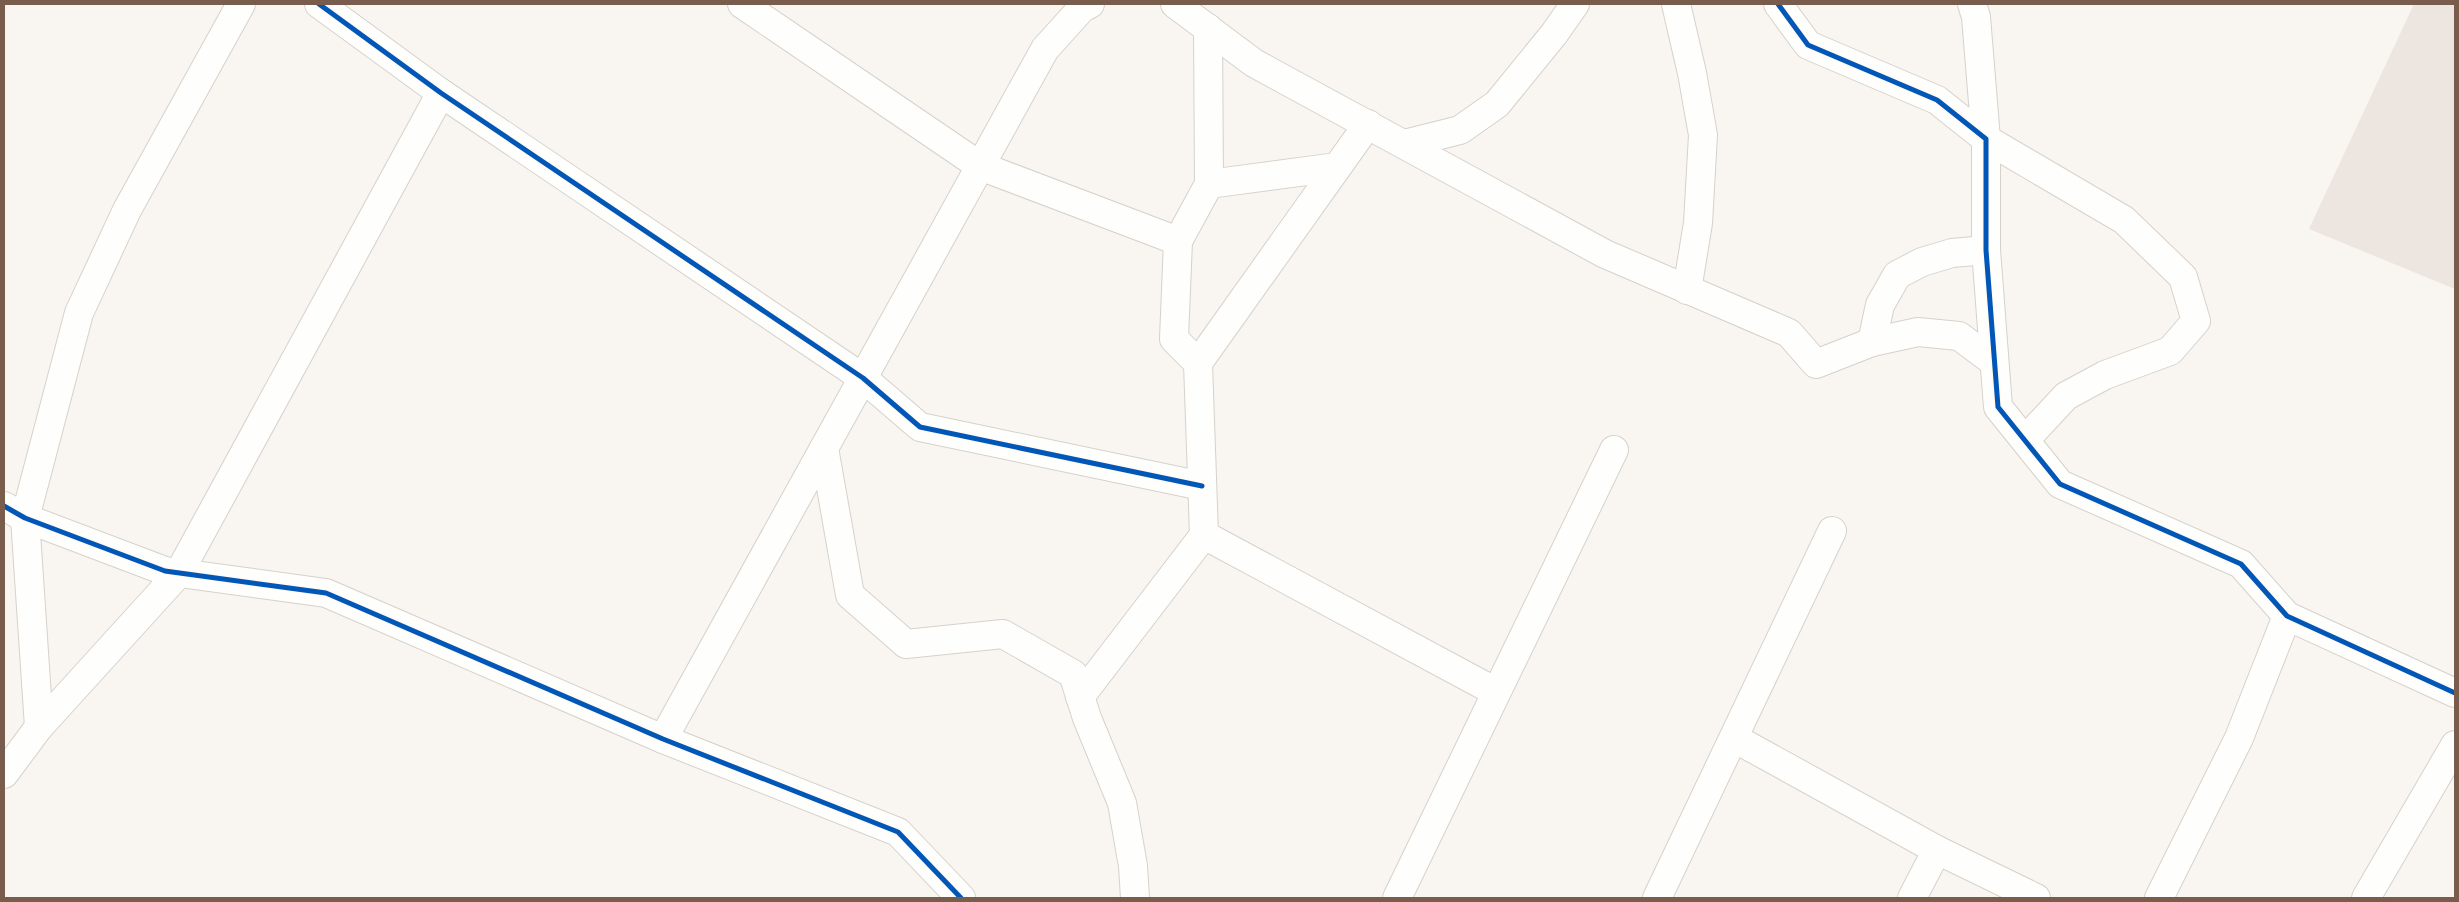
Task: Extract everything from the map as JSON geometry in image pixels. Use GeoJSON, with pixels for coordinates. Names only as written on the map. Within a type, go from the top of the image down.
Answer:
{"type":"FeatureCollection","features":[{"type":"Feature","properties":{"kind":"street"},"geometry":{"type":"LineString","coordinates":[[39,727],[14,512],[79,313],[127,210],[241,4]]}},
{"type":"Feature","properties":{"kind":"street"},"geometry":{"type":"LineString","coordinates":[[319,4],[442,92],[863,378],[920,427],[1202,486]]}},
{"type":"Feature","properties":{"kind":"street"},"geometry":{"type":"LineString","coordinates":[[742,4],[980,166],[1178,241]]}},
{"type":"Feature","properties":{"kind":"street"},"geometry":{"type":"LineString","coordinates":[[663,739],[1045,49],[1082,8],[1090,4]]}},
{"type":"Feature","properties":{"kind":"street"},"geometry":{"type":"LineString","coordinates":[[1175,4],[1254,63],[1605,254],[1789,333],[1816,364],[1872,342],[1918,332],[1959,336],[1994,362]]}},
{"type":"Feature","properties":{"kind":"street"},"geometry":{"type":"LineString","coordinates":[[1404,144],[1460,130],[1497,104],[1554,34],[1575,4]]}},
{"type":"Feature","properties":{"kind":"street"},"geometry":{"type":"LineString","coordinates":[[1676,4],[1692,73],[1703,135],[1698,223],[1687,290]]}},
{"type":"Feature","properties":{"kind":"street"},"geometry":{"type":"LineString","coordinates":[[1778,4],[1808,45],[1937,100],[1986,139],[2124,220],[2183,277],[2196,320],[2170,351],[2105,375],[2066,396],[2025,440]]}},
{"type":"Feature","properties":{"kind":"street"},"geometry":{"type":"LineString","coordinates":[[1972,4],[1976,17],[1986,139],[1986,250],[1998,407],[2060,484],[2241,564],[2286,616],[2455,693]]}},
{"type":"Feature","properties":{"kind":"street"},"geometry":{"type":"LineString","coordinates":[[1198,363],[1174,339],[1178,241],[1209,184],[1208,28]]}},
{"type":"Feature","properties":{"kind":"street"},"geometry":{"type":"LineString","coordinates":[[4,774],[39,727],[179,573],[442,92]]}},
{"type":"Feature","properties":{"kind":"street"},"geometry":{"type":"LineString","coordinates":[[1080,697],[1204,535],[1198,363],[1368,124]]}},
{"type":"Feature","properties":{"kind":"street"},"geometry":{"type":"LineString","coordinates":[[1209,184],[1338,167]]}},
{"type":"Feature","properties":{"kind":"street"},"geometry":{"type":"LineString","coordinates":[[1872,342],[1880,305],[1897,275],[1922,262],[1952,253],[1986,250]]}},
{"type":"Feature","properties":{"kind":"street"},"geometry":{"type":"LineString","coordinates":[[824,448],[850,595],[906,644],[1003,634],[1073,674],[1080,697],[1122,803],[1133,866],[1135,898]]}},
{"type":"Feature","properties":{"kind":"street"},"geometry":{"type":"LineString","coordinates":[[1397,898],[1614,450]]}},
{"type":"Feature","properties":{"kind":"street"},"geometry":{"type":"LineString","coordinates":[[14,512],[165,571],[326,593],[663,739],[898,832],[961,898]]}},
{"type":"Feature","properties":{"kind":"street"},"geometry":{"type":"LineString","coordinates":[[1657,898],[1832,531]]}},
{"type":"Feature","properties":{"kind":"street"},"geometry":{"type":"LineString","coordinates":[[1204,535],[1496,692]]}},
{"type":"Feature","properties":{"kind":"street"},"geometry":{"type":"LineString","coordinates":[[2159,898],[2239,738],[2286,616]]}},
{"type":"Feature","properties":{"kind":"street"},"geometry":{"type":"LineString","coordinates":[[1734,738],[1937,850],[2036,898]]}},
{"type":"Feature","properties":{"kind":"street"},"geometry":{"type":"LineString","coordinates":[[2366,898],[2455,745]]}},
{"type":"Feature","properties":{"kind":"street"},"geometry":{"type":"LineString","coordinates":[[1912,898],[1937,850]]}},
{"type":"Feature","properties":{"kind":"shaded area"},"geometry":{"type":"Polygon","coordinates":[[[2414,4],[2455,4],[2455,289],[2309,229],[2414,4]]]}},
{"type":"Feature","properties":{"kind":"cycle path"},"geometry":{"type":"LineString","coordinates":[[319,4],[441,93],[863,378],[920,427],[1202,486]]}},
{"type":"Feature","properties":{"kind":"cycle path"},"geometry":{"type":"LineString","coordinates":[[1778,4],[1808,45],[1937,100],[1986,139],[1986,250],[1998,407],[2060,484],[2241,564],[2287,616],[2455,693]]}},
{"type":"Feature","properties":{"kind":"cycle path"},"geometry":{"type":"LineString","coordinates":[[4,506],[25,518],[165,571],[326,593],[663,739],[898,832],[961,898]]}}]}
